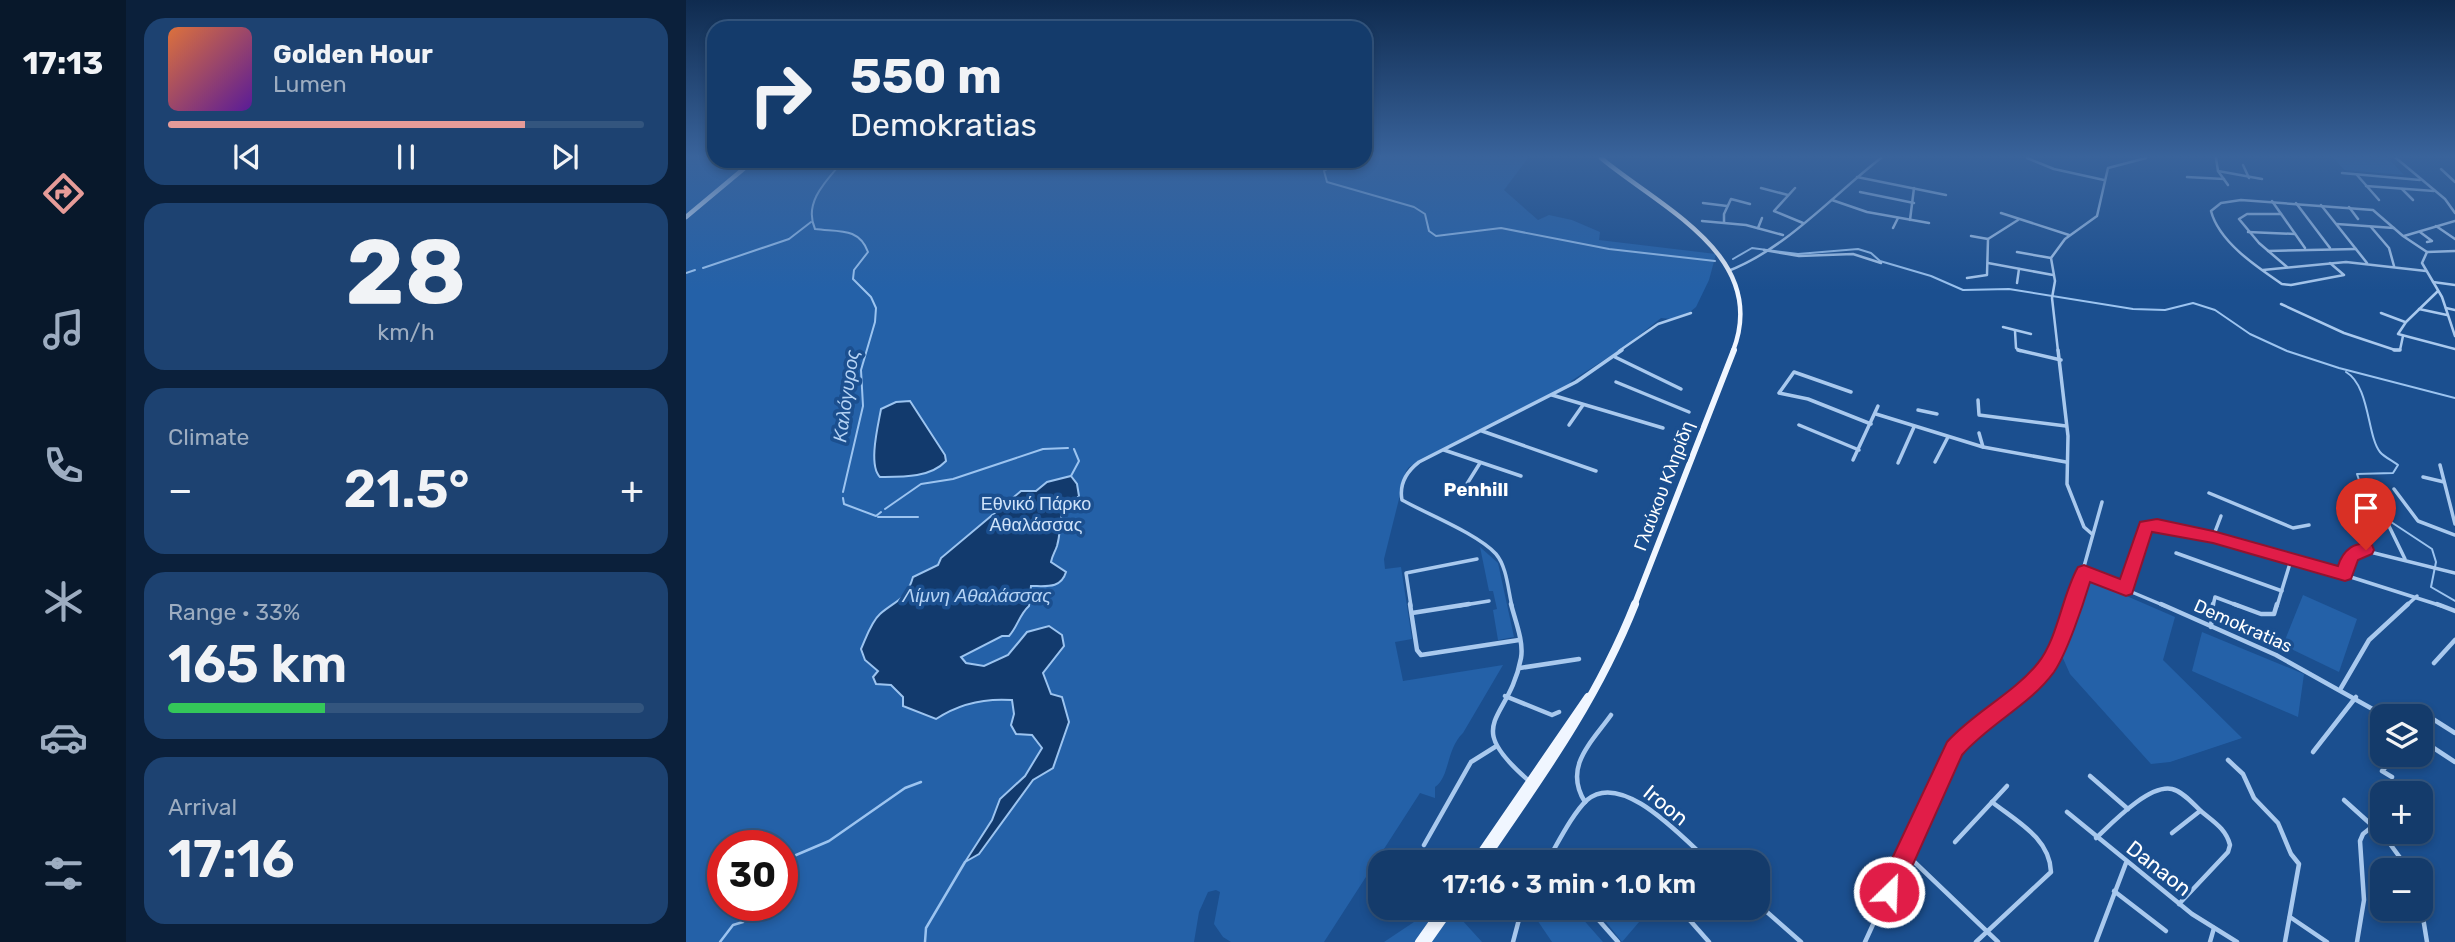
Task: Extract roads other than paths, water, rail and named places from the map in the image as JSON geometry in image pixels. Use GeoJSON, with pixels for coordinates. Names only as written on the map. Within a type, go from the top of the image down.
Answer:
{"type":"FeatureCollection","features":[{"type":"Feature","properties":{"kind":"main road"},"geometry":{"type":"LineString","coordinates":[[686,217],[704,202]]}},
{"type":"Feature","properties":{"kind":"main road","name":"Γλαύκου Κληρίδη"},"geometry":{"type":"LineString","coordinates":[[1485,850],[1572,733],[1607,666],[1628,621],[1737,341],[1741,315],[1730,271],[1704,240],[1656,202]]}},
{"type":"Feature","properties":{"kind":"main road","name":"Γλαύκου Κληρίδη"},"geometry":{"type":"LineString","coordinates":[[1490,850],[1533,784]]}},
{"type":"Feature","properties":{"kind":"main road"},"geometry":{"type":"LineString","coordinates":[[1419,942],[1435,920]]}},
{"type":"Feature","properties":{"kind":"main road"},"geometry":{"type":"LineString","coordinates":[[1427,942],[1443,920]]}},
{"type":"Feature","properties":{"kind":"street"},"geometry":{"type":"LineString","coordinates":[[1724,222],[1729,202]]}},
{"type":"Feature","properties":{"kind":"street"},"geometry":{"type":"LineString","coordinates":[[1742,202],[1750,204]]}},
{"type":"Feature","properties":{"kind":"street"},"geometry":{"type":"LineString","coordinates":[[1782,202],[1774,211],[1802,223]]}},
{"type":"Feature","properties":{"kind":"street"},"geometry":{"type":"LineString","coordinates":[[1730,271],[1744,265],[1829,202]]}},
{"type":"Feature","properties":{"kind":"street"},"geometry":{"type":"LineString","coordinates":[[1839,202],[1928,223]]}},
{"type":"Feature","properties":{"kind":"street"},"geometry":{"type":"LineString","coordinates":[[1909,202],[1914,203],[1910,220]]}},
{"type":"Feature","properties":{"kind":"street"},"geometry":{"type":"LineString","coordinates":[[2092,534],[2083,525],[2067,487],[2066,426],[2051,258],[2070,235],[2089,224],[2096,216],[2101,202]]}},
{"type":"Feature","properties":{"kind":"street"},"geometry":{"type":"LineString","coordinates":[[2225,202],[2217,205],[2211,212],[2216,224],[2263,270],[2287,285],[2344,275],[2330,263]]}},
{"type":"Feature","properties":{"kind":"street"},"geometry":{"type":"LineString","coordinates":[[2273,202],[2306,248]]}},
{"type":"Feature","properties":{"kind":"street"},"geometry":{"type":"LineString","coordinates":[[2296,202],[2375,211],[2403,236],[2427,252],[2455,251]]}},
{"type":"Feature","properties":{"kind":"street"},"geometry":{"type":"LineString","coordinates":[[2296,202],[2330,248]]}},
{"type":"Feature","properties":{"kind":"street"},"geometry":{"type":"LineString","coordinates":[[1703,203],[1727,206]]}},
{"type":"Feature","properties":{"kind":"street"},"geometry":{"type":"LineString","coordinates":[[2321,205],[2367,263]]}},
{"type":"Feature","properties":{"kind":"street"},"geometry":{"type":"LineString","coordinates":[[2349,207],[2358,219]]}},
{"type":"Feature","properties":{"kind":"street"},"geometry":{"type":"LineString","coordinates":[[2001,213],[2070,235]]}},
{"type":"Feature","properties":{"kind":"street"},"geometry":{"type":"LineString","coordinates":[[2281,214],[2241,216],[2239,220],[2248,232],[2287,267]]}},
{"type":"Feature","properties":{"kind":"street"},"geometry":{"type":"LineString","coordinates":[[1758,228],[1762,218]]}},
{"type":"Feature","properties":{"kind":"street"},"geometry":{"type":"LineString","coordinates":[[1893,228],[1898,218]]}},
{"type":"Feature","properties":{"kind":"street"},"geometry":{"type":"LineString","coordinates":[[1971,236],[1988,239],[2018,220]]}},
{"type":"Feature","properties":{"kind":"street"},"geometry":{"type":"LineString","coordinates":[[1702,221],[1724,222],[1783,235]]}},
{"type":"Feature","properties":{"kind":"street"},"geometry":{"type":"LineString","coordinates":[[2403,236],[2455,221]]}},
{"type":"Feature","properties":{"kind":"street"},"geometry":{"type":"LineString","coordinates":[[2337,224],[2394,228]]}},
{"type":"Feature","properties":{"kind":"street"},"geometry":{"type":"LineString","coordinates":[[2436,226],[2455,239]]}},
{"type":"Feature","properties":{"kind":"street"},"geometry":{"type":"LineString","coordinates":[[2371,227],[2389,248],[2394,266]]}},
{"type":"Feature","properties":{"kind":"street"},"geometry":{"type":"LineString","coordinates":[[2248,232],[2295,234]]}},
{"type":"Feature","properties":{"kind":"street"},"geometry":{"type":"LineString","coordinates":[[2420,232],[2432,241],[2427,242]]}},
{"type":"Feature","properties":{"kind":"street"},"geometry":{"type":"LineString","coordinates":[[1967,278],[1986,277],[1988,239]]}},
{"type":"Feature","properties":{"kind":"street"},"geometry":{"type":"LineString","coordinates":[[2268,251],[2306,248],[2356,249]]}},
{"type":"Feature","properties":{"kind":"street"},"geometry":{"type":"LineString","coordinates":[[1765,249],[1807,257],[1848,252],[1864,254],[1881,263]]}},
{"type":"Feature","properties":{"kind":"street"},"geometry":{"type":"LineString","coordinates":[[2017,252],[2051,258]]}},
{"type":"Feature","properties":{"kind":"street"},"geometry":{"type":"LineString","coordinates":[[2427,252],[2422,263],[2446,308],[2454,332]]}},
{"type":"Feature","properties":{"kind":"street"},"geometry":{"type":"LineString","coordinates":[[1988,263],[2053,275]]}},
{"type":"Feature","properties":{"kind":"street"},"geometry":{"type":"LineString","coordinates":[[2263,270],[2330,263],[2367,263],[2426,271]]}},
{"type":"Feature","properties":{"kind":"street"},"geometry":{"type":"LineString","coordinates":[[2017,283],[2019,269]]}},
{"type":"Feature","properties":{"kind":"street"},"geometry":{"type":"LineString","coordinates":[[2433,282],[2455,285]]}},
{"type":"Feature","properties":{"kind":"street"},"geometry":{"type":"LineString","coordinates":[[2438,291],[2406,322],[2398,334],[2455,349]]}},
{"type":"Feature","properties":{"kind":"street"},"geometry":{"type":"LineString","coordinates":[[2281,304],[2344,333],[2395,350],[2400,350],[2403,336]]}},
{"type":"Feature","properties":{"kind":"street"},"geometry":{"type":"LineString","coordinates":[[2446,308],[2455,310]]}},
{"type":"Feature","properties":{"kind":"street"},"geometry":{"type":"LineString","coordinates":[[2419,309],[2448,315]]}},
{"type":"Feature","properties":{"kind":"street"},"geometry":{"type":"LineString","coordinates":[[1533,784],[1507,764],[1495,747],[1493,722],[1520,668],[1520,640],[1504,569],[1497,555],[1479,541],[1407,504],[1400,495],[1412,467],[1552,395],[1615,357],[1651,328],[1691,313]]}},
{"type":"Feature","properties":{"kind":"street"},"geometry":{"type":"LineString","coordinates":[[2381,313],[2406,322]]}},
{"type":"Feature","properties":{"kind":"street"},"geometry":{"type":"LineString","coordinates":[[2003,327],[2031,334]]}},
{"type":"Feature","properties":{"kind":"street"},"geometry":{"type":"LineString","coordinates":[[2015,331],[2015,344],[2019,351],[2061,360]]}},
{"type":"Feature","properties":{"kind":"street"},"geometry":{"type":"LineString","coordinates":[[1615,357],[1681,389]]}},
{"type":"Feature","properties":{"kind":"street"},"geometry":{"type":"LineString","coordinates":[[1851,392],[1794,372],[1779,393],[1808,399],[1871,424]]}},
{"type":"Feature","properties":{"kind":"street"},"geometry":{"type":"LineString","coordinates":[[1616,383],[1689,412]]}},
{"type":"Feature","properties":{"kind":"street"},"geometry":{"type":"LineString","coordinates":[[1552,395],[1663,428]]}},
{"type":"Feature","properties":{"kind":"street"},"geometry":{"type":"LineString","coordinates":[[1978,400],[1979,415],[2066,426]]}},
{"type":"Feature","properties":{"kind":"street"},"geometry":{"type":"LineString","coordinates":[[1569,425],[1583,405]]}},
{"type":"Feature","properties":{"kind":"street"},"geometry":{"type":"LineString","coordinates":[[1853,460],[1876,415],[1878,405]]}},
{"type":"Feature","properties":{"kind":"street"},"geometry":{"type":"LineString","coordinates":[[1918,410],[1937,414]]}},
{"type":"Feature","properties":{"kind":"street"},"geometry":{"type":"LineString","coordinates":[[1876,415],[1983,447],[2066,462]]}},
{"type":"Feature","properties":{"kind":"street"},"geometry":{"type":"LineString","coordinates":[[1799,425],[1858,450]]}},
{"type":"Feature","properties":{"kind":"street"},"geometry":{"type":"LineString","coordinates":[[1898,463],[1914,426]]}},
{"type":"Feature","properties":{"kind":"street"},"geometry":{"type":"LineString","coordinates":[[1481,431],[1596,471]]}},
{"type":"Feature","properties":{"kind":"street"},"geometry":{"type":"LineString","coordinates":[[1979,433],[1983,447]]}},
{"type":"Feature","properties":{"kind":"street"},"geometry":{"type":"LineString","coordinates":[[1935,462],[1948,437]]}},
{"type":"Feature","properties":{"kind":"street"},"geometry":{"type":"LineString","coordinates":[[1444,450],[1521,476]]}},
{"type":"Feature","properties":{"kind":"street"},"geometry":{"type":"LineString","coordinates":[[1460,495],[1480,463]]}},
{"type":"Feature","properties":{"kind":"street"},"geometry":{"type":"LineString","coordinates":[[2440,465],[2455,524]]}},
{"type":"Feature","properties":{"kind":"street"},"geometry":{"type":"LineString","coordinates":[[2423,477],[2444,482]]}},
{"type":"Feature","properties":{"kind":"street"},"geometry":{"type":"LineString","coordinates":[[2394,489],[2407,512],[2417,521],[2431,529],[2455,535]]}},
{"type":"Feature","properties":{"kind":"street"},"geometry":{"type":"LineString","coordinates":[[2208,493],[2293,528],[2309,525]]}},
{"type":"Feature","properties":{"kind":"street"},"geometry":{"type":"LineString","coordinates":[[1865,942],[1954,748],[2047,666],[2077,597],[2102,502]]}},
{"type":"Feature","properties":{"kind":"street"},"geometry":{"type":"LineString","coordinates":[[2213,537],[2221,516]]}},
{"type":"Feature","properties":{"kind":"street"},"geometry":{"type":"LineString","coordinates":[[2388,524],[2405,559]]}},
{"type":"Feature","properties":{"kind":"street"},"geometry":{"type":"LineString","coordinates":[[2126,589],[2146,526],[2157,525],[2213,537],[2345,574],[2418,596],[2455,611]]}},
{"type":"Feature","properties":{"kind":"street"},"geometry":{"type":"LineString","coordinates":[[2345,574],[2350,557],[2362,550],[2455,573]]}},
{"type":"Feature","properties":{"kind":"street"},"geometry":{"type":"LineString","coordinates":[[2176,553],[2282,592]]}},
{"type":"Feature","properties":{"kind":"street"},"geometry":{"type":"LineString","coordinates":[[1477,559],[1406,573],[1420,655],[1520,640]]}},
{"type":"Feature","properties":{"kind":"street"},"geometry":{"type":"LineString","coordinates":[[2211,627],[2214,598],[2219,597],[2268,615],[2275,612],[2291,560]]}},
{"type":"Feature","properties":{"kind":"street","name":"Demokratias"},"geometry":{"type":"LineString","coordinates":[[2084,572],[2342,688],[2370,706]]}},
{"type":"Feature","properties":{"kind":"street"},"geometry":{"type":"LineString","coordinates":[[2342,688],[2369,640],[2418,596]]}},
{"type":"Feature","properties":{"kind":"street"},"geometry":{"type":"LineString","coordinates":[[1412,613],[1489,601]]}},
{"type":"Feature","properties":{"kind":"street"},"geometry":{"type":"LineString","coordinates":[[2434,663],[2455,640]]}},
{"type":"Feature","properties":{"kind":"street"},"geometry":{"type":"LineString","coordinates":[[1520,668],[1579,659]]}},
{"type":"Feature","properties":{"kind":"street"},"geometry":{"type":"LineString","coordinates":[[1505,696],[1552,715],[1559,712]]}},
{"type":"Feature","properties":{"kind":"street"},"geometry":{"type":"LineString","coordinates":[[2313,752],[2356,697]]}},
{"type":"Feature","properties":{"kind":"street"},"geometry":{"type":"LineString","coordinates":[[1555,850],[1586,802],[1574,784],[1575,769],[1611,715]]}},
{"type":"Feature","properties":{"kind":"street"},"geometry":{"type":"LineString","coordinates":[[2433,719],[2455,733]]}},
{"type":"Feature","properties":{"kind":"street"},"geometry":{"type":"LineString","coordinates":[[1424,845],[1471,762],[1495,747]]}},
{"type":"Feature","properties":{"kind":"street"},"geometry":{"type":"LineString","coordinates":[[2433,747],[2454,760]]}},
{"type":"Feature","properties":{"kind":"street"},"geometry":{"type":"LineString","coordinates":[[2228,760],[2244,774],[2254,798],[2278,824],[2299,864],[2285,942]]}},
{"type":"Feature","properties":{"kind":"street"},"geometry":{"type":"LineString","coordinates":[[2386,767],[2382,771],[2392,777]]}},
{"type":"Feature","properties":{"kind":"street"},"geometry":{"type":"LineString","coordinates":[[2090,776],[2128,809]]}},
{"type":"Feature","properties":{"kind":"street"},"geometry":{"type":"LineString","coordinates":[[1955,842],[2007,786]]}},
{"type":"Feature","properties":{"kind":"street"},"geometry":{"type":"LineString","coordinates":[[2096,838],[2128,809],[2159,790],[2169,788],[2200,811],[2225,833],[2230,845],[2228,852],[2179,904]]}},
{"type":"Feature","properties":{"kind":"street","name":"Iroon"},"geometry":{"type":"LineString","coordinates":[[1586,802],[1595,795],[1608,791],[1630,796],[1695,850]]}},
{"type":"Feature","properties":{"kind":"street"},"geometry":{"type":"LineString","coordinates":[[2344,800],[2370,823]]}},
{"type":"Feature","properties":{"kind":"street"},"geometry":{"type":"LineString","coordinates":[[1976,942],[2051,872],[2053,865],[2050,855],[2039,841],[1992,802]]}},
{"type":"Feature","properties":{"kind":"street"},"geometry":{"type":"LineString","coordinates":[[2172,833],[2200,811]]}},
{"type":"Feature","properties":{"kind":"street","name":"Danaon"},"geometry":{"type":"LineString","coordinates":[[2067,812],[2179,904],[2237,942]]}},
{"type":"Feature","properties":{"kind":"street"},"geometry":{"type":"LineString","coordinates":[[2357,942],[2364,900],[2360,841],[2370,829]]}},
{"type":"Feature","properties":{"kind":"street"},"geometry":{"type":"LineString","coordinates":[[2391,844],[2401,858]]}},
{"type":"Feature","properties":{"kind":"street"},"geometry":{"type":"LineString","coordinates":[[1906,854],[1998,942]]}},
{"type":"Feature","properties":{"kind":"street"},"geometry":{"type":"LineString","coordinates":[[2096,942],[2126,863]]}},
{"type":"Feature","properties":{"kind":"street"},"geometry":{"type":"LineString","coordinates":[[2114,891],[2166,931]]}},
{"type":"Feature","properties":{"kind":"street"},"geometry":{"type":"LineString","coordinates":[[1770,915],[1801,942]]}},
{"type":"Feature","properties":{"kind":"street"},"geometry":{"type":"LineString","coordinates":[[2290,917],[2327,942]]}},
{"type":"Feature","properties":{"kind":"street"},"geometry":{"type":"LineString","coordinates":[[1513,942],[1519,920]]}},
{"type":"Feature","properties":{"kind":"street"},"geometry":{"type":"LineString","coordinates":[[1599,920],[1618,942]]}},
{"type":"Feature","properties":{"kind":"street"},"geometry":{"type":"LineString","coordinates":[[1690,920],[1709,942]]}},
{"type":"Feature","properties":{"kind":"street"},"geometry":{"type":"LineString","coordinates":[[2424,921],[2427,942]]}},
{"type":"Feature","properties":{"kind":"street"},"geometry":{"type":"LineString","coordinates":[[2210,942],[2214,928]]}},
{"type":"Feature","properties":{"kind":"water"},"geometry":{"type":"Polygon","coordinates":[[[910,401],[945,455],[946,461],[924,474],[880,477],[876,471],[874,455],[881,409],[896,402],[910,401]]]}},
{"type":"Feature","properties":{"kind":"water","name":"Λίμνη Αθαλάσσας"},"geometry":{"type":"Polygon","coordinates":[[[1071,476],[1077,484],[1079,496],[1065,506],[1051,562],[1066,572],[1064,577],[1057,584],[1031,586],[1029,606],[1009,636],[1002,636],[961,657],[966,663],[984,666],[1008,655],[1027,632],[1049,626],[1062,635],[1064,646],[1043,673],[1051,694],[1062,697],[1069,722],[1053,768],[1033,780],[979,854],[965,862],[992,820],[1000,799],[1025,776],[1042,748],[1032,735],[1016,734],[1011,725],[1014,714],[1012,700],[972,703],[936,719],[903,706],[903,697],[891,685],[876,684],[873,677],[878,671],[865,660],[861,649],[874,621],[904,596],[913,577],[938,565],[941,558],[1021,491],[1036,491],[1047,482],[1071,476]]]}},
{"type":"Feature","properties":{"kind":"waterway","name":"Καλόγυρος"},"geometry":{"type":"LineString","coordinates":[[814,202],[812,219],[815,229],[847,232],[864,244],[868,252],[854,270],[853,279],[871,297],[876,308],[875,322],[861,370],[863,406],[843,492]]}},
{"type":"Feature","properties":{"kind":"waterway"},"geometry":{"type":"LineString","coordinates":[[1396,202],[1414,207],[1425,214],[1429,231],[1436,236],[1501,228],[1609,249],[1715,261]]}},
{"type":"Feature","properties":{"kind":"waterway"},"geometry":{"type":"LineString","coordinates":[[703,268],[789,239],[811,222]]}},
{"type":"Feature","properties":{"kind":"waterway"},"geometry":{"type":"LineString","coordinates":[[1733,259],[1752,248],[1798,254],[1858,249],[1871,253],[1880,261],[1931,276],[1963,290],[2009,289],[2133,309],[2165,310],[2193,303],[2215,310],[2250,334],[2287,351],[2339,368],[2455,398]]}},
{"type":"Feature","properties":{"kind":"waterway"},"geometry":{"type":"LineString","coordinates":[[686,273],[695,270]]}},
{"type":"Feature","properties":{"kind":"waterway"},"geometry":{"type":"LineString","coordinates":[[2346,372],[2360,388],[2376,445],[2382,454],[2398,465],[2393,473],[2357,474],[2364,495],[2382,516],[2432,549],[2436,562],[2431,587],[2455,601]]}},
{"type":"Feature","properties":{"kind":"waterway"},"geometry":{"type":"LineString","coordinates":[[885,509],[921,484],[953,479],[1043,449],[1068,448]]}},
{"type":"Feature","properties":{"kind":"waterway"},"geometry":{"type":"LineString","coordinates":[[1071,476],[1079,461],[1074,449]]}},
{"type":"Feature","properties":{"kind":"waterway"},"geometry":{"type":"LineString","coordinates":[[843,498],[844,504],[876,516],[881,512]]}},
{"type":"Feature","properties":{"kind":"waterway"},"geometry":{"type":"LineString","coordinates":[[878,517],[918,517]]}},
{"type":"Feature","properties":{"kind":"waterway"},"geometry":{"type":"LineString","coordinates":[[798,854],[829,841],[905,788],[921,782]]}},
{"type":"Feature","properties":{"kind":"waterway","name":"Καλόγυρος"},"geometry":{"type":"LineString","coordinates":[[925,942],[926,928],[965,862]]}},
{"type":"Feature","properties":{"kind":"waterway"},"geometry":{"type":"LineString","coordinates":[[720,942],[733,925],[743,922]]}},
{"type":"Feature","properties":{"kind":"district","name":"Penhill"},"geometry":{"type":"Point","coordinates":[1476,489]}},
{"type":"Feature","properties":{"kind":"park label","name":"Εθνικό Πάρκο Αθαλάσσας"},"geometry":{"type":"Point","coordinates":[1036,514]}}]}
